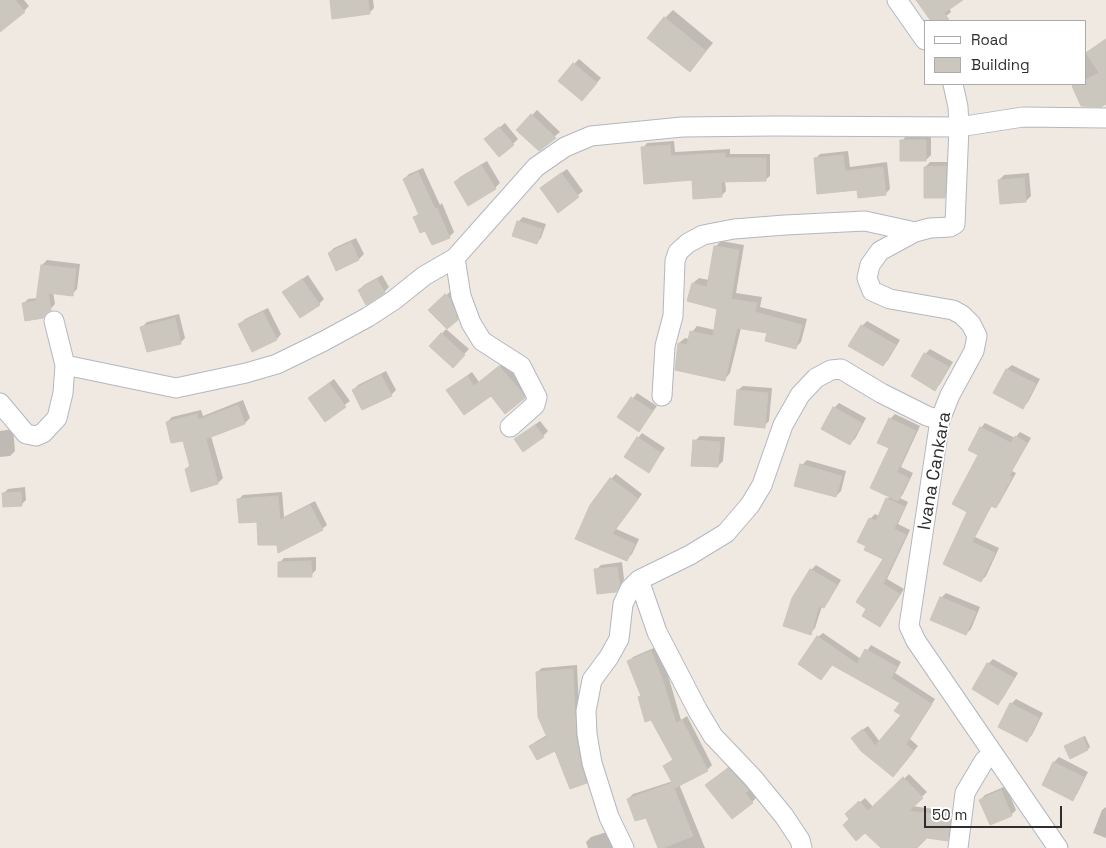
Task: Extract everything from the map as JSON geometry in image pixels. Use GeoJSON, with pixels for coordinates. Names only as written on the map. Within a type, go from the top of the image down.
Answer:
{"type":"FeatureCollection","features":[{"type":"Feature","properties":{"kind":"street"},"geometry":{"type":"LineString","coordinates":[[897,0],[924,38]]}},
{"type":"Feature","properties":{"kind":"street"},"geometry":{"type":"LineString","coordinates":[[952,85],[958,107],[959,128]]}},
{"type":"Feature","properties":{"kind":"street"},"geometry":{"type":"LineString","coordinates":[[65,365],[176,388],[278,364],[368,318],[424,276],[455,258],[536,167],[564,147],[590,136],[682,127],[959,128],[1023,117],[1106,118]]}},
{"type":"Feature","properties":{"kind":"street","name":"Ivana Cankara"},"geometry":{"type":"LineString","coordinates":[[959,128],[955,224],[950,227],[930,228],[915,232],[880,251],[870,265],[867,278],[872,291],[890,299],[953,310],[962,315],[971,324],[977,336],[974,351],[950,395],[940,420],[910,626],[916,641],[1058,848]]}},
{"type":"Feature","properties":{"kind":"street"},"geometry":{"type":"LineString","coordinates":[[662,396],[665,346],[673,316],[675,261],[678,252],[688,243],[703,235],[734,229],[794,224],[865,221],[915,232]]}},
{"type":"Feature","properties":{"kind":"street"},"geometry":{"type":"LineString","coordinates":[[455,258],[461,296],[471,323],[482,341],[521,366],[537,396],[535,405],[510,427]]}},
{"type":"Feature","properties":{"kind":"street"},"geometry":{"type":"LineString","coordinates":[[0,403],[26,434],[36,436],[43,433],[57,418],[63,393],[65,365],[54,321]]}},
{"type":"Feature","properties":{"kind":"street"},"geometry":{"type":"LineString","coordinates":[[624,848],[609,817],[592,763],[587,734],[586,711],[592,680],[609,657],[619,639],[623,604],[630,589],[639,580],[690,555],[726,533],[750,505],[762,485],[783,425],[800,395],[816,378],[831,370],[841,369],[881,393],[927,416],[940,420]]}},
{"type":"Feature","properties":{"kind":"street"},"geometry":{"type":"LineString","coordinates":[[639,580],[658,632],[698,711],[713,736],[753,778],[784,816],[800,840],[802,848]]}},
{"type":"Feature","properties":{"kind":"street"},"geometry":{"type":"LineString","coordinates":[[958,848],[965,793],[984,761],[993,753]]}},
{"type":"Feature","properties":{"kind":"building"},"geometry":{"type":"Polygon","coordinates":[[[0,0],[15,0],[25,12],[0,32],[0,0]]]}},
{"type":"Feature","properties":{"kind":"building"},"geometry":{"type":"Polygon","coordinates":[[[330,0],[368,0],[370,14],[332,19],[330,0]]]}},
{"type":"Feature","properties":{"kind":"building"},"geometry":{"type":"Polygon","coordinates":[[[916,0],[963,0],[944,13],[949,20],[930,20],[916,0]]]}},
{"type":"Feature","properties":{"kind":"building"},"geometry":{"type":"Polygon","coordinates":[[[664,17],[706,51],[690,72],[647,38],[664,17]]]}},
{"type":"Feature","properties":{"kind":"building"},"geometry":{"type":"Polygon","coordinates":[[[1106,39],[1106,104],[1101,107],[1081,106],[1072,86],[1086,85],[1086,80],[1099,73],[1086,53],[1106,39]]]}},
{"type":"Feature","properties":{"kind":"building"},"geometry":{"type":"Polygon","coordinates":[[[573,63],[597,83],[582,101],[558,81],[573,63]]]}},
{"type":"Feature","properties":{"kind":"building"},"geometry":{"type":"Polygon","coordinates":[[[531,114],[556,138],[539,151],[516,130],[531,114]]]}},
{"type":"Feature","properties":{"kind":"building"},"geometry":{"type":"Polygon","coordinates":[[[499,127],[514,145],[499,157],[484,139],[499,127]]]}},
{"type":"Feature","properties":{"kind":"building"},"geometry":{"type":"Polygon","coordinates":[[[900,140],[926,140],[926,161],[900,161],[900,140]]]}},
{"type":"Feature","properties":{"kind":"building"},"geometry":{"type":"Polygon","coordinates":[[[670,145],[671,156],[725,153],[725,158],[766,158],[766,181],[721,182],[722,197],[693,199],[692,180],[644,184],[641,147],[670,145]]]}},
{"type":"Feature","properties":{"kind":"building"},"geometry":{"type":"Polygon","coordinates":[[[843,155],[845,171],[883,167],[886,195],[858,198],[857,190],[817,194],[814,158],[843,155]]]}},
{"type":"Feature","properties":{"kind":"building"},"geometry":{"type":"Polygon","coordinates":[[[481,165],[496,189],[468,206],[454,182],[481,165]]]}},
{"type":"Feature","properties":{"kind":"building"},"geometry":{"type":"Polygon","coordinates":[[[946,166],[945,198],[924,198],[924,167],[946,166]]]}},
{"type":"Feature","properties":{"kind":"building"},"geometry":{"type":"Polygon","coordinates":[[[418,172],[450,238],[432,245],[425,231],[420,233],[413,217],[419,215],[403,179],[418,172]]]}},
{"type":"Feature","properties":{"kind":"building"},"geometry":{"type":"Polygon","coordinates":[[[561,173],[579,197],[558,213],[540,188],[561,173]]]}},
{"type":"Feature","properties":{"kind":"building"},"geometry":{"type":"Polygon","coordinates":[[[1024,178],[1026,202],[1000,204],[998,180],[1024,178]]]}},
{"type":"Feature","properties":{"kind":"building"},"geometry":{"type":"Polygon","coordinates":[[[517,221],[542,229],[537,244],[512,236],[517,221]]]}},
{"type":"Feature","properties":{"kind":"building"},"geometry":{"type":"Polygon","coordinates":[[[351,242],[359,260],[336,271],[328,253],[351,242]]]}},
{"type":"Feature","properties":{"kind":"building"},"geometry":{"type":"Polygon","coordinates":[[[714,246],[739,250],[731,299],[757,303],[755,312],[802,325],[796,349],[765,341],[767,333],[737,328],[725,381],[675,370],[678,343],[687,345],[690,331],[713,336],[717,309],[687,301],[692,283],[707,287],[714,246]]]}},
{"type":"Feature","properties":{"kind":"building"},"geometry":{"type":"Polygon","coordinates":[[[41,265],[76,269],[73,296],[48,293],[51,310],[43,318],[25,321],[22,303],[36,301],[41,265]]]}},
{"type":"Feature","properties":{"kind":"building"},"geometry":{"type":"Polygon","coordinates":[[[302,279],[320,305],[300,318],[282,292],[302,279]]]}},
{"type":"Feature","properties":{"kind":"building"},"geometry":{"type":"Polygon","coordinates":[[[377,279],[385,293],[366,305],[358,290],[377,279]]]}},
{"type":"Feature","properties":{"kind":"building"},"geometry":{"type":"Polygon","coordinates":[[[445,294],[451,300],[458,320],[447,329],[428,310],[445,294]]]}},
{"type":"Feature","properties":{"kind":"building"},"geometry":{"type":"Polygon","coordinates":[[[263,312],[277,340],[252,352],[238,324],[263,312]]]}},
{"type":"Feature","properties":{"kind":"building"},"geometry":{"type":"Polygon","coordinates":[[[175,318],[181,344],[147,352],[140,327],[175,318]]]}},
{"type":"Feature","properties":{"kind":"building"},"geometry":{"type":"Polygon","coordinates":[[[861,325],[896,345],[883,366],[848,346],[861,325]]]}},
{"type":"Feature","properties":{"kind":"building"},"geometry":{"type":"Polygon","coordinates":[[[441,333],[465,355],[453,368],[429,346],[441,333]]]}},
{"type":"Feature","properties":{"kind":"building"},"geometry":{"type":"Polygon","coordinates":[[[924,353],[949,367],[935,391],[911,376],[924,353]]]}},
{"type":"Feature","properties":{"kind":"building"},"geometry":{"type":"Polygon","coordinates":[[[499,366],[525,398],[505,414],[491,396],[464,415],[446,390],[467,376],[474,386],[499,366]]]}},
{"type":"Feature","properties":{"kind":"building"},"geometry":{"type":"Polygon","coordinates":[[[1006,369],[1036,384],[1023,409],[993,393],[1006,369]]]}},
{"type":"Feature","properties":{"kind":"building"},"geometry":{"type":"Polygon","coordinates":[[[381,375],[392,396],[362,410],[352,390],[381,375]]]}},
{"type":"Feature","properties":{"kind":"building"},"geometry":{"type":"Polygon","coordinates":[[[329,383],[346,407],[325,422],[308,398],[329,383]]]}},
{"type":"Feature","properties":{"kind":"building"},"geometry":{"type":"Polygon","coordinates":[[[737,390],[768,393],[765,428],[734,425],[737,390]]]}},
{"type":"Feature","properties":{"kind":"building"},"geometry":{"type":"Polygon","coordinates":[[[631,397],[653,411],[639,432],[617,417],[631,397]]]}},
{"type":"Feature","properties":{"kind":"building"},"geometry":{"type":"Polygon","coordinates":[[[238,405],[245,424],[206,439],[218,484],[191,492],[185,469],[190,467],[183,441],[171,443],[166,422],[197,414],[198,420],[238,405]]]}},
{"type":"Feature","properties":{"kind":"building"},"geometry":{"type":"Polygon","coordinates":[[[833,407],[862,423],[850,445],[821,429],[833,407]]]}},
{"type":"Feature","properties":{"kind":"building"},"geometry":{"type":"Polygon","coordinates":[[[889,418],[916,431],[897,472],[909,478],[898,501],[870,488],[889,448],[877,443],[889,418]]]}},
{"type":"Feature","properties":{"kind":"building"},"geometry":{"type":"Polygon","coordinates":[[[535,425],[544,437],[523,452],[514,439],[535,425]]]}},
{"type":"Feature","properties":{"kind":"building"},"geometry":{"type":"Polygon","coordinates":[[[980,427],[1011,443],[1015,436],[1027,443],[1009,476],[1012,477],[996,508],[991,506],[972,542],[995,553],[981,582],[943,564],[967,512],[952,504],[978,455],[968,450],[980,427]]]}},
{"type":"Feature","properties":{"kind":"building"},"geometry":{"type":"Polygon","coordinates":[[[637,437],[661,453],[649,473],[624,457],[637,437]]]}},
{"type":"Feature","properties":{"kind":"building"},"geometry":{"type":"Polygon","coordinates":[[[693,440],[720,442],[718,467],[691,466],[693,440]]]}},
{"type":"Feature","properties":{"kind":"building"},"geometry":{"type":"Polygon","coordinates":[[[800,464],[842,476],[836,497],[794,486],[800,464]]]}},
{"type":"Feature","properties":{"kind":"building"},"geometry":{"type":"Polygon","coordinates":[[[610,478],[638,499],[612,534],[635,544],[627,561],[575,539],[590,505],[610,478]]]}},
{"type":"Feature","properties":{"kind":"building"},"geometry":{"type":"Polygon","coordinates":[[[21,492],[22,506],[3,507],[2,493],[21,492]]]}},
{"type":"Feature","properties":{"kind":"building"},"geometry":{"type":"Polygon","coordinates":[[[278,496],[280,520],[310,505],[323,530],[278,553],[277,545],[258,545],[257,522],[239,523],[237,499],[278,496]]]}},
{"type":"Feature","properties":{"kind":"building"},"geometry":{"type":"Polygon","coordinates":[[[886,498],[905,507],[894,529],[906,535],[883,584],[900,594],[880,627],[862,616],[866,609],[856,602],[883,559],[864,550],[866,546],[857,542],[869,518],[876,521],[886,498]]]}},
{"type":"Feature","properties":{"kind":"building"},"geometry":{"type":"Polygon","coordinates":[[[311,561],[312,577],[278,577],[278,562],[311,561]]]}},
{"type":"Feature","properties":{"kind":"building"},"geometry":{"type":"Polygon","coordinates":[[[617,567],[620,585],[616,592],[597,594],[594,569],[617,567]]]}},
{"type":"Feature","properties":{"kind":"building"},"geometry":{"type":"Polygon","coordinates":[[[810,569],[837,585],[824,608],[819,606],[811,635],[783,626],[792,598],[810,569]]]}},
{"type":"Feature","properties":{"kind":"building"},"geometry":{"type":"Polygon","coordinates":[[[940,597],[976,612],[966,635],[930,620],[940,597]]]}},
{"type":"Feature","properties":{"kind":"building"},"geometry":{"type":"Polygon","coordinates":[[[817,636],[857,664],[865,649],[897,667],[891,678],[932,704],[906,744],[914,751],[893,777],[861,751],[851,738],[863,729],[875,746],[901,715],[894,711],[900,703],[832,665],[821,680],[798,664],[817,636]]]}},
{"type":"Feature","properties":{"kind":"building"},"geometry":{"type":"Polygon","coordinates":[[[651,651],[676,723],[682,720],[708,771],[675,788],[663,766],[673,760],[651,720],[645,722],[638,697],[641,696],[627,661],[651,651]]]}},
{"type":"Feature","properties":{"kind":"building"},"geometry":{"type":"Polygon","coordinates":[[[987,663],[1014,678],[998,705],[972,689],[987,663]]]}},
{"type":"Feature","properties":{"kind":"building"},"geometry":{"type":"Polygon","coordinates":[[[573,669],[576,736],[581,765],[587,783],[570,789],[555,751],[537,760],[529,746],[547,737],[538,717],[536,672],[573,669]]]}},
{"type":"Feature","properties":{"kind":"building"},"geometry":{"type":"Polygon","coordinates":[[[1010,703],[1039,718],[1027,742],[998,727],[1010,703]]]}},
{"type":"Feature","properties":{"kind":"building"},"geometry":{"type":"Polygon","coordinates":[[[1083,737],[1088,750],[1070,759],[1064,746],[1083,737]]]}},
{"type":"Feature","properties":{"kind":"building"},"geometry":{"type":"Polygon","coordinates":[[[1053,762],[1084,777],[1073,801],[1042,785],[1053,762]]]}},
{"type":"Feature","properties":{"kind":"building"},"geometry":{"type":"Polygon","coordinates":[[[728,768],[749,790],[745,793],[753,803],[732,819],[705,785],[728,768]]]}},
{"type":"Feature","properties":{"kind":"building"},"geometry":{"type":"Polygon","coordinates":[[[903,777],[923,798],[909,811],[951,816],[948,841],[927,838],[917,848],[881,848],[865,833],[856,841],[843,825],[849,819],[845,814],[859,801],[868,811],[903,777]]]}},
{"type":"Feature","properties":{"kind":"building"},"geometry":{"type":"Polygon","coordinates":[[[672,783],[693,836],[663,848],[658,848],[646,818],[635,821],[627,799],[672,783]]]}},
{"type":"Feature","properties":{"kind":"building"},"geometry":{"type":"Polygon","coordinates":[[[1001,790],[1012,816],[990,825],[979,800],[1001,790]]]}}]}
